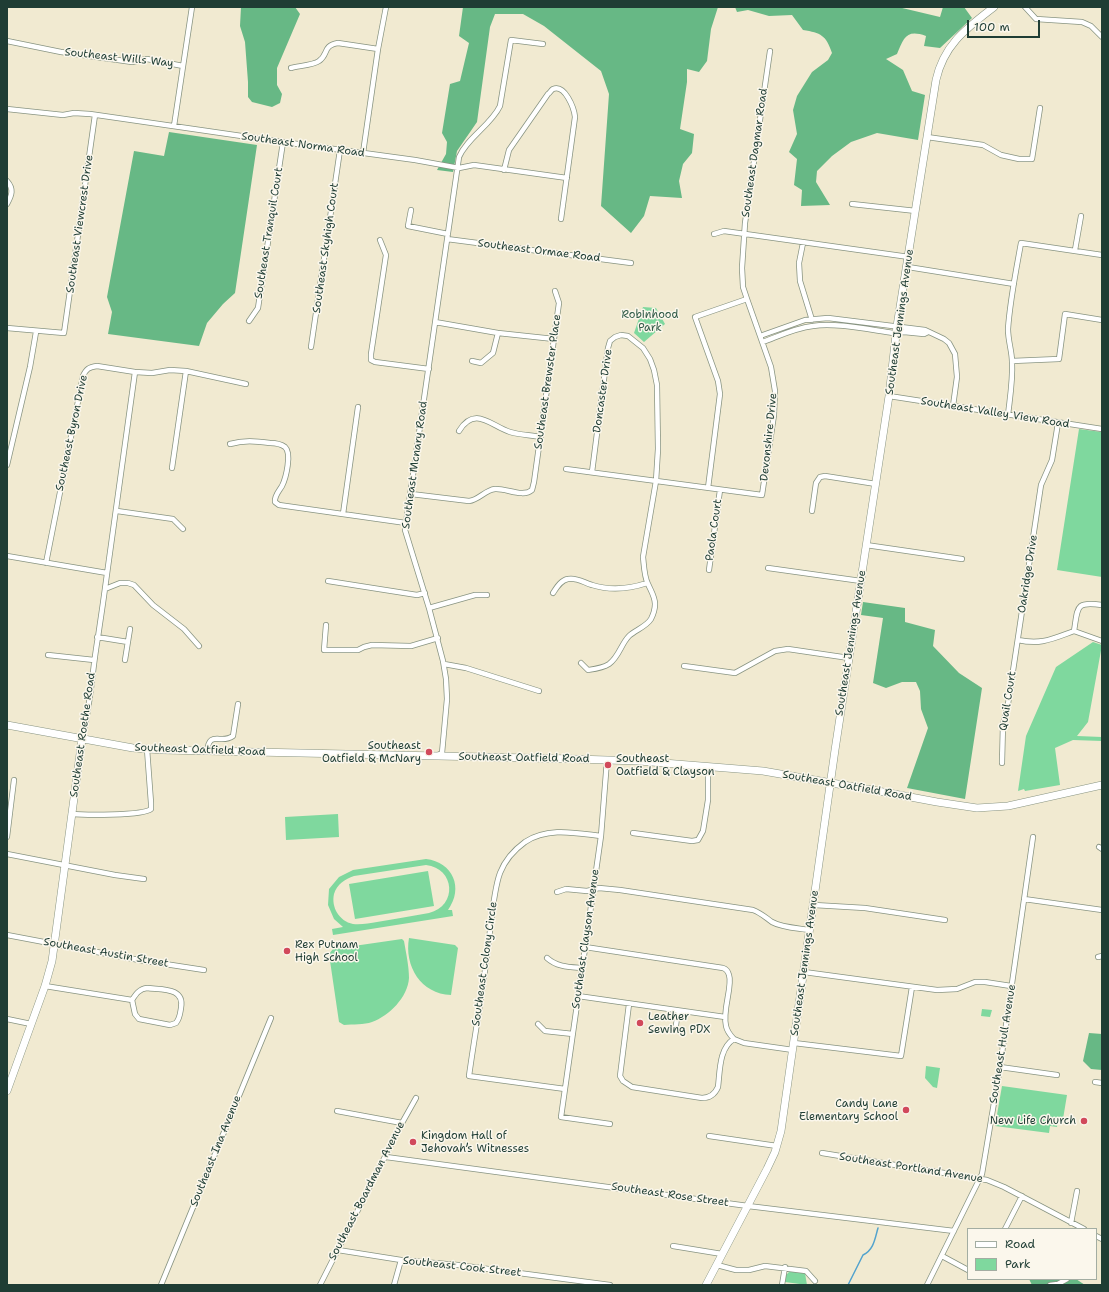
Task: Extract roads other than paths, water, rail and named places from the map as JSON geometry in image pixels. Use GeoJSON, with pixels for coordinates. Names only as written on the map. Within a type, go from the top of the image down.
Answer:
{"type":"FeatureCollection","features":[{"type":"Feature","properties":{"kind":"main road","name":"Southeast Jennings Avenue"},"geometry":{"type":"LineString","coordinates":[[706,1285],[767,1169],[777,1146],[782,1124],[830,783],[889,396],[897,329],[908,267],[936,80],[944,58],[952,44],[962,33],[994,7]]}},
{"type":"Feature","properties":{"kind":"main road","name":"Southeast Oatfield Road"},"geometry":{"type":"LineString","coordinates":[[7,725],[147,749],[207,752],[607,760],[708,766],[763,771],[977,808],[1000,807],[1102,785]]}},
{"type":"Feature","properties":{"kind":"main road","name":"Southeast Roethe Road"},"geometry":{"type":"LineString","coordinates":[[7,1091],[45,986],[52,961],[82,738]]}},
{"type":"Feature","properties":{"kind":"street"},"geometry":{"type":"LineString","coordinates":[[174,126],[192,7]]}},
{"type":"Feature","properties":{"kind":"street"},"geometry":{"type":"LineString","coordinates":[[363,153],[378,49],[386,7]]}},
{"type":"Feature","properties":{"kind":"street"},"geometry":{"type":"LineString","coordinates":[[1025,7],[1036,19],[1082,22],[1091,26],[1102,37]]}},
{"type":"Feature","properties":{"kind":"street","name":"Southeast Wills Way"},"geometry":{"type":"LineString","coordinates":[[7,40],[61,52],[132,62],[147,59],[183,66]]}},
{"type":"Feature","properties":{"kind":"street","name":"Southeast Mcnary Road"},"geometry":{"type":"LineString","coordinates":[[436,756],[442,753],[447,699],[446,679],[438,638],[406,536],[406,524],[459,168],[459,157],[495,115],[500,106],[511,40],[543,44]]}},
{"type":"Feature","properties":{"kind":"street"},"geometry":{"type":"LineString","coordinates":[[291,68],[318,62],[323,57],[328,47],[333,44],[338,43],[378,49]]}},
{"type":"Feature","properties":{"kind":"street","name":"Southeast Dagmar Road"},"geometry":{"type":"LineString","coordinates":[[770,51],[745,223],[745,234],[909,257]]}},
{"type":"Feature","properties":{"kind":"street"},"geometry":{"type":"LineString","coordinates":[[504,170],[509,150],[534,114],[553,89],[560,89],[563,91],[574,109],[575,117],[561,219]]}},
{"type":"Feature","properties":{"kind":"street"},"geometry":{"type":"LineString","coordinates":[[927,137],[983,145],[1001,154],[1019,159],[1032,159],[1040,108]]}},
{"type":"Feature","properties":{"kind":"street","name":"Southeast Norma Road"},"geometry":{"type":"LineString","coordinates":[[7,109],[63,115],[80,113],[415,160],[459,168],[474,165],[567,178]]}},
{"type":"Feature","properties":{"kind":"street","name":"Southeast Viewcrest Drive"},"geometry":{"type":"LineString","coordinates":[[36,332],[64,333],[95,115]]}},
{"type":"Feature","properties":{"kind":"street","name":"Southeast Tranquil Court"},"geometry":{"type":"LineString","coordinates":[[249,321],[258,308],[283,142]]}},
{"type":"Feature","properties":{"kind":"street","name":"Southeast Skyhigh Court"},"geometry":{"type":"LineString","coordinates":[[311,347],[340,150]]}},
{"type":"Feature","properties":{"kind":"street"},"geometry":{"type":"LineString","coordinates":[[7,181],[11,186],[12,191],[7,204]]}},
{"type":"Feature","properties":{"kind":"street"},"geometry":{"type":"LineString","coordinates":[[852,204],[916,211]]}},
{"type":"Feature","properties":{"kind":"street"},"geometry":{"type":"LineString","coordinates":[[411,210],[408,226],[448,234]]}},
{"type":"Feature","properties":{"kind":"street"},"geometry":{"type":"LineString","coordinates":[[1075,250],[1081,216]]}},
{"type":"Feature","properties":{"kind":"street"},"geometry":{"type":"LineString","coordinates":[[714,234],[724,231],[745,234]]}},
{"type":"Feature","properties":{"kind":"street","name":"Devonshire Drive"},"geometry":{"type":"LineString","coordinates":[[566,469],[762,495],[774,415],[775,398],[771,367],[743,287],[742,268],[745,234]]}},
{"type":"Feature","properties":{"kind":"street","name":"Southeast Ormae Road"},"geometry":{"type":"LineString","coordinates":[[448,239],[632,263]]}},
{"type":"Feature","properties":{"kind":"street"},"geometry":{"type":"LineString","coordinates":[[380,240],[386,255],[371,360],[375,362],[429,369]]}},
{"type":"Feature","properties":{"kind":"street"},"geometry":{"type":"LineString","coordinates":[[803,243],[799,263],[800,280],[814,325]]}},
{"type":"Feature","properties":{"kind":"street"},"geometry":{"type":"LineString","coordinates":[[1008,415],[1013,380],[1008,330],[1021,243],[1102,255]]}},
{"type":"Feature","properties":{"kind":"street"},"geometry":{"type":"LineString","coordinates":[[908,267],[1014,284]]}},
{"type":"Feature","properties":{"kind":"street","name":"Southeast Brewster Place"},"geometry":{"type":"LineString","coordinates":[[411,494],[469,501],[477,499],[494,489],[528,492],[532,490],[536,473],[559,303],[555,291]]}},
{"type":"Feature","properties":{"kind":"street"},"geometry":{"type":"LineString","coordinates":[[708,488],[720,404],[720,394],[718,381],[695,317],[747,299]]}},
{"type":"Feature","properties":{"kind":"street"},"geometry":{"type":"LineString","coordinates":[[1012,360],[1059,359],[1065,314],[1102,320]]}},
{"type":"Feature","properties":{"kind":"street"},"geometry":{"type":"LineString","coordinates":[[760,336],[794,323],[812,319],[828,318],[897,329],[904,332],[924,334],[928,332],[944,339],[949,343],[955,354],[957,377],[953,406]]}},
{"type":"Feature","properties":{"kind":"street"},"geometry":{"type":"LineString","coordinates":[[435,322],[498,333],[554,339]]}},
{"type":"Feature","properties":{"kind":"street"},"geometry":{"type":"LineString","coordinates":[[763,342],[795,330],[814,325],[897,329]]}},
{"type":"Feature","properties":{"kind":"street"},"geometry":{"type":"LineString","coordinates":[[7,328],[36,332],[30,367],[7,465]]}},
{"type":"Feature","properties":{"kind":"street"},"geometry":{"type":"LineString","coordinates":[[472,361],[481,363],[493,353],[498,333]]}},
{"type":"Feature","properties":{"kind":"street","name":"Doncaster Drive"},"geometry":{"type":"LineString","coordinates":[[592,472],[608,348],[610,341],[615,337],[622,335],[628,336],[643,348],[650,359],[654,370],[657,385],[658,429],[656,481]]}},
{"type":"Feature","properties":{"kind":"street","name":"Southeast Byron Drive"},"geometry":{"type":"LineString","coordinates":[[46,563],[83,376],[86,370],[97,366],[152,373],[170,370],[186,371],[246,384]]}},
{"type":"Feature","properties":{"kind":"street"},"geometry":{"type":"LineString","coordinates":[[172,468],[186,371]]}},
{"type":"Feature","properties":{"kind":"street","name":"Southeast Roethe Road"},"geometry":{"type":"LineString","coordinates":[[82,738],[88,710],[97,638],[117,511],[135,372]]}},
{"type":"Feature","properties":{"kind":"street","name":"Southeast Valley View Road"},"geometry":{"type":"LineString","coordinates":[[889,396],[1102,429]]}},
{"type":"Feature","properties":{"kind":"street"},"geometry":{"type":"LineString","coordinates":[[343,514],[358,407]]}},
{"type":"Feature","properties":{"kind":"street"},"geometry":{"type":"LineString","coordinates":[[459,431],[468,421],[475,418],[485,420],[511,432],[541,437]]}},
{"type":"Feature","properties":{"kind":"street","name":"Oakridge Drive"},"geometry":{"type":"LineString","coordinates":[[1018,640],[1041,484],[1052,460],[1058,423]]}},
{"type":"Feature","properties":{"kind":"street"},"geometry":{"type":"LineString","coordinates":[[230,444],[249,440],[277,444],[285,447],[287,450],[288,460],[286,476],[275,499],[276,502],[283,506],[406,524]]}},
{"type":"Feature","properties":{"kind":"street"},"geometry":{"type":"LineString","coordinates":[[812,511],[816,483],[820,477],[825,476],[876,484]]}},
{"type":"Feature","properties":{"kind":"street"},"geometry":{"type":"LineString","coordinates":[[581,663],[588,670],[609,664],[630,635],[650,621],[655,606],[654,597],[647,583],[643,556],[656,481]]}},
{"type":"Feature","properties":{"kind":"street","name":"Paola Court"},"geometry":{"type":"LineString","coordinates":[[709,570],[720,490]]}},
{"type":"Feature","properties":{"kind":"street"},"geometry":{"type":"LineString","coordinates":[[117,511],[173,520],[183,529]]}},
{"type":"Feature","properties":{"kind":"street"},"geometry":{"type":"LineString","coordinates":[[866,545],[962,559]]}},
{"type":"Feature","properties":{"kind":"street"},"geometry":{"type":"LineString","coordinates":[[7,556],[107,573]]}},
{"type":"Feature","properties":{"kind":"street"},"geometry":{"type":"LineString","coordinates":[[768,568],[861,581]]}},
{"type":"Feature","properties":{"kind":"street"},"geometry":{"type":"LineString","coordinates":[[553,593],[561,582],[567,579],[577,579],[609,589],[636,587],[647,583]]}},
{"type":"Feature","properties":{"kind":"street"},"geometry":{"type":"LineString","coordinates":[[328,581],[418,595],[425,593]]}},
{"type":"Feature","properties":{"kind":"street"},"geometry":{"type":"LineString","coordinates":[[105,589],[120,583],[134,585],[153,605],[184,629],[199,646]]}},
{"type":"Feature","properties":{"kind":"street"},"geometry":{"type":"LineString","coordinates":[[429,608],[475,595],[487,595]]}},
{"type":"Feature","properties":{"kind":"street"},"geometry":{"type":"LineString","coordinates":[[1074,630],[1077,611],[1080,606],[1084,603],[1102,605]]}},
{"type":"Feature","properties":{"kind":"street"},"geometry":{"type":"LineString","coordinates":[[326,625],[324,650],[358,650],[372,645],[411,646],[438,638]]}},
{"type":"Feature","properties":{"kind":"street"},"geometry":{"type":"LineString","coordinates":[[125,660],[130,629]]}},
{"type":"Feature","properties":{"kind":"street"},"geometry":{"type":"LineString","coordinates":[[1018,640],[1026,642],[1041,642],[1056,638],[1074,630],[1102,640]]}},
{"type":"Feature","properties":{"kind":"street"},"geometry":{"type":"LineString","coordinates":[[97,638],[128,642]]}},
{"type":"Feature","properties":{"kind":"street","name":"Quail Court"},"geometry":{"type":"LineString","coordinates":[[1002,763],[1003,724],[1008,704],[1018,640]]}},
{"type":"Feature","properties":{"kind":"street"},"geometry":{"type":"LineString","coordinates":[[684,666],[735,673],[775,651],[788,649],[849,658]]}},
{"type":"Feature","properties":{"kind":"street"},"geometry":{"type":"LineString","coordinates":[[48,655],[94,660]]}},
{"type":"Feature","properties":{"kind":"street"},"geometry":{"type":"LineString","coordinates":[[444,664],[466,668],[539,691]]}},
{"type":"Feature","properties":{"kind":"street"},"geometry":{"type":"LineString","coordinates":[[207,752],[210,740],[215,738],[228,739],[233,736],[238,704]]}},
{"type":"Feature","properties":{"kind":"street"},"geometry":{"type":"LineString","coordinates":[[72,814],[128,814],[148,812],[151,809],[151,803],[147,749]]}},
{"type":"Feature","properties":{"kind":"street","name":"Southeast Clayson Avenue"},"geometry":{"type":"LineString","coordinates":[[607,760],[601,836],[561,1117],[610,1124]]}},
{"type":"Feature","properties":{"kind":"street"},"geometry":{"type":"LineString","coordinates":[[633,833],[692,841],[698,840],[703,831],[708,800],[708,766]]}},
{"type":"Feature","properties":{"kind":"street"},"geometry":{"type":"LineString","coordinates":[[7,837],[14,780]]}},
{"type":"Feature","properties":{"kind":"street","name":"Southeast Colony Circle"},"geometry":{"type":"LineString","coordinates":[[565,1089],[469,1076],[496,888],[500,873],[518,847],[532,838],[546,833],[559,831],[601,836]]}},
{"type":"Feature","properties":{"kind":"street","name":"Southeast Hull Avenue"},"geometry":{"type":"LineString","coordinates":[[927,1285],[981,1179],[1000,1067],[1032,837]]}},
{"type":"Feature","properties":{"kind":"street"},"geometry":{"type":"LineString","coordinates":[[7,854],[144,878]]}},
{"type":"Feature","properties":{"kind":"street"},"geometry":{"type":"LineString","coordinates":[[557,892],[566,889],[587,891],[599,888],[620,890],[753,910],[780,925],[810,930]]}},
{"type":"Feature","properties":{"kind":"street"},"geometry":{"type":"LineString","coordinates":[[1024,899],[1102,910]]}},
{"type":"Feature","properties":{"kind":"street"},"geometry":{"type":"LineString","coordinates":[[814,905],[865,908],[945,920]]}},
{"type":"Feature","properties":{"kind":"street","name":"Southeast Austin Street"},"geometry":{"type":"LineString","coordinates":[[7,935],[139,960],[204,970]]}},
{"type":"Feature","properties":{"kind":"street"},"geometry":{"type":"LineString","coordinates":[[585,948],[723,968],[727,970],[730,978],[725,1017],[727,1030],[734,1039],[744,1043],[901,1056],[912,987]]}},
{"type":"Feature","properties":{"kind":"street"},"geometry":{"type":"LineString","coordinates":[[547,958],[553,964],[582,968]]}},
{"type":"Feature","properties":{"kind":"street"},"geometry":{"type":"LineString","coordinates":[[804,972],[937,990],[957,989],[975,982],[1011,986]]}},
{"type":"Feature","properties":{"kind":"street"},"geometry":{"type":"LineString","coordinates":[[45,986],[132,1000]]}},
{"type":"Feature","properties":{"kind":"street"},"geometry":{"type":"LineString","coordinates":[[146,988],[174,991],[182,999],[180,1018],[176,1023],[170,1025],[139,1019],[135,1014],[132,1000],[142,989],[146,988]]}},
{"type":"Feature","properties":{"kind":"street"},"geometry":{"type":"LineString","coordinates":[[578,996],[725,1017]]}},
{"type":"Feature","properties":{"kind":"street"},"geometry":{"type":"LineString","coordinates":[[629,1004],[620,1076],[623,1081],[632,1087],[702,1098],[710,1096],[715,1093],[718,1087],[724,1049],[728,1042],[734,1039]]}},
{"type":"Feature","properties":{"kind":"street"},"geometry":{"type":"LineString","coordinates":[[676,1025],[678,1011]]}},
{"type":"Feature","properties":{"kind":"street","name":"Southeast Ina Avenue"},"geometry":{"type":"LineString","coordinates":[[162,1285],[271,1018]]}},
{"type":"Feature","properties":{"kind":"street"},"geometry":{"type":"LineString","coordinates":[[7,1019],[31,1024]]}},
{"type":"Feature","properties":{"kind":"street"},"geometry":{"type":"LineString","coordinates":[[538,1024],[545,1031],[572,1034]]}},
{"type":"Feature","properties":{"kind":"street"},"geometry":{"type":"LineString","coordinates":[[1000,1067],[1057,1075]]}},
{"type":"Feature","properties":{"kind":"street"},"geometry":{"type":"LineString","coordinates":[[1095,1082],[1102,1083]]}},
{"type":"Feature","properties":{"kind":"street","name":"Southeast Boardman Avenue"},"geometry":{"type":"LineString","coordinates":[[320,1285],[416,1098]]}},
{"type":"Feature","properties":{"kind":"street"},"geometry":{"type":"LineString","coordinates":[[337,1112],[402,1123]]}},
{"type":"Feature","properties":{"kind":"street"},"geometry":{"type":"LineString","coordinates":[[709,1136],[777,1146]]}},
{"type":"Feature","properties":{"kind":"street","name":"Southeast Portland Avenue"},"geometry":{"type":"LineString","coordinates":[[822,1154],[981,1179],[997,1184],[1022,1196],[1082,1228]]}},
{"type":"Feature","properties":{"kind":"street","name":"Southeast Rose Street"},"geometry":{"type":"LineString","coordinates":[[386,1157],[748,1206],[954,1231]]}},
{"type":"Feature","properties":{"kind":"street"},"geometry":{"type":"LineString","coordinates":[[1071,1223],[1074,1215],[1077,1191]]}},
{"type":"Feature","properties":{"kind":"street"},"geometry":{"type":"LineString","coordinates":[[1006,1228],[1022,1196]]}},
{"type":"Feature","properties":{"kind":"street"},"geometry":{"type":"LineString","coordinates":[[674,1246],[722,1254]]}},
{"type":"Feature","properties":{"kind":"street","name":"Southeast Cook Street"},"geometry":{"type":"LineString","coordinates":[[338,1250],[400,1260],[458,1265],[607,1285]]}},
{"type":"Feature","properties":{"kind":"street"},"geometry":{"type":"LineString","coordinates":[[942,1256],[967,1269]]}},
{"type":"Feature","properties":{"kind":"street"},"geometry":{"type":"LineString","coordinates":[[394,1285],[400,1267],[400,1260]]}},
{"type":"Feature","properties":{"kind":"street"},"geometry":{"type":"LineString","coordinates":[[717,1265],[736,1270],[754,1269],[765,1266],[806,1271],[815,1281]]}},
{"type":"Feature","properties":{"kind":"street"},"geometry":{"type":"LineString","coordinates":[[782,1285],[785,1268]]}},
{"type":"Feature","properties":{"kind":"street"},"geometry":{"type":"LineString","coordinates":[[1050,1285],[1058,1284],[1065,1280]]}},
{"type":"Feature","properties":{"kind":"waterway"},"geometry":{"type":"LineString","coordinates":[[848,1285],[863,1255],[872,1247],[878,1228]]}},
{"type":"Feature","properties":{"kind":"place","name":"Southeast Oatfield & McNary"},"geometry":{"type":"Point","coordinates":[429,752]}},
{"type":"Feature","properties":{"kind":"place","name":"Southeast Oatfield & Clayson"},"geometry":{"type":"Point","coordinates":[608,765]}},
{"type":"Feature","properties":{"kind":"place","name":"Rex Putnam High School"},"geometry":{"type":"Point","coordinates":[287,951]}},
{"type":"Feature","properties":{"kind":"place","name":"Leather Sewing PDX"},"geometry":{"type":"Point","coordinates":[640,1023]}},
{"type":"Feature","properties":{"kind":"place","name":"Candy Lane Elementary School"},"geometry":{"type":"Point","coordinates":[906,1110]}},
{"type":"Feature","properties":{"kind":"place","name":"New Life Church"},"geometry":{"type":"Point","coordinates":[1084,1121]}},
{"type":"Feature","properties":{"kind":"place","name":"Kingdom Hall of Jehovah’s Witnesses"},"geometry":{"type":"Point","coordinates":[413,1142]}},
{"type":"Feature","properties":{"kind":"park label","name":"Robinhood Park"},"geometry":{"type":"Point","coordinates":[650,321]}}]}
